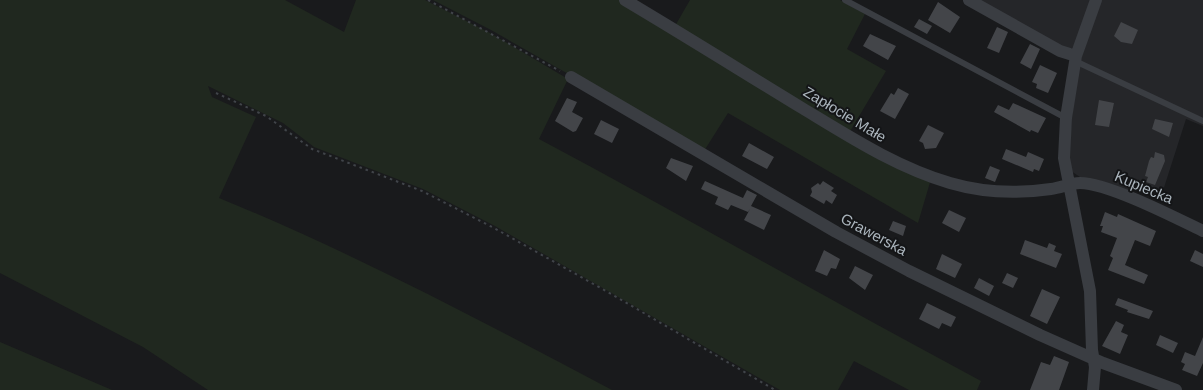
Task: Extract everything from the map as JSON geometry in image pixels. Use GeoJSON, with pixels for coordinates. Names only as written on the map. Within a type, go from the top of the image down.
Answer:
{"type":"FeatureCollection","features":[{"type":"Feature","properties":{"kind":"street","name":"Zapłocie Małe"},"geometry":{"type":"LineString","coordinates":[[624,0],[905,167],[951,183],[992,193],[1054,189],[1069,184]]}},
{"type":"Feature","properties":{"kind":"street"},"geometry":{"type":"LineString","coordinates":[[969,0],[1076,59]]}},
{"type":"Feature","properties":{"kind":"street"},"geometry":{"type":"LineString","coordinates":[[1093,390],[1094,359],[1090,291],[1064,158],[1066,118],[1076,59],[1096,0]]}},
{"type":"Feature","properties":{"kind":"street","name":"Grawerska"},"geometry":{"type":"LineString","coordinates":[[571,77],[844,237],[909,272],[1094,359],[1176,390]]}},
{"type":"Feature","properties":{"kind":"street","name":"Kupiecka"},"geometry":{"type":"LineString","coordinates":[[1069,184],[1081,182],[1102,187],[1203,231]]}},
{"type":"Feature","properties":{"kind":"lane"},"geometry":{"type":"LineString","coordinates":[[844,0],[1066,118]]}},
{"type":"Feature","properties":{"kind":"lane"},"geometry":{"type":"LineString","coordinates":[[1076,59],[1203,121]]}},
{"type":"Feature","properties":{"kind":"path"},"geometry":{"type":"LineString","coordinates":[[428,0],[571,77]]}},
{"type":"Feature","properties":{"kind":"path"},"geometry":{"type":"LineString","coordinates":[[216,94],[266,116],[312,149],[422,191],[494,228],[775,390]]}},
{"type":"Feature","properties":{"kind":"shaded area"},"geometry":{"type":"Polygon","coordinates":[[[0,0],[285,0],[344,32],[356,0],[425,0],[490,33],[568,79],[539,139],[981,381],[977,390],[909,390],[854,361],[838,390],[780,390],[495,226],[423,189],[314,147],[283,123],[208,86],[212,97],[256,117],[219,198],[369,265],[612,390],[208,390],[143,347],[0,273],[0,0]]]}},
{"type":"Feature","properties":{"kind":"shaded area"},"geometry":{"type":"Polygon","coordinates":[[[433,0],[620,0],[931,179],[918,223],[728,113],[704,151],[491,30],[433,0]]]}},
{"type":"Feature","properties":{"kind":"shaded area"},"geometry":{"type":"Polygon","coordinates":[[[690,0],[840,0],[865,14],[847,49],[886,71],[849,133],[675,26],[690,0]]]}},
{"type":"Feature","properties":{"kind":"shaded area"},"geometry":{"type":"Polygon","coordinates":[[[974,0],[1093,0],[1074,47],[1068,50],[974,0]]]}},
{"type":"Feature","properties":{"kind":"shaded area"},"geometry":{"type":"Polygon","coordinates":[[[1099,0],[1203,0],[1203,126],[1186,119],[1160,200],[1131,187],[1127,192],[1080,177],[1071,171],[1068,159],[1076,76],[1099,0]]]}},
{"type":"Feature","properties":{"kind":"shaded area"},"geometry":{"type":"Polygon","coordinates":[[[0,342],[112,390],[0,390],[0,342]]]}},
{"type":"Feature","properties":{"kind":"building"},"geometry":{"type":"Polygon","coordinates":[[[938,2],[960,17],[950,33],[928,20],[938,2]]]}},
{"type":"Feature","properties":{"kind":"building"},"geometry":{"type":"Polygon","coordinates":[[[919,19],[932,26],[927,34],[914,27],[919,19]]]}},
{"type":"Feature","properties":{"kind":"building"},"geometry":{"type":"Polygon","coordinates":[[[1121,22],[1138,30],[1132,44],[1121,42],[1114,36],[1121,22]]]}},
{"type":"Feature","properties":{"kind":"building"},"geometry":{"type":"Polygon","coordinates":[[[997,27],[1008,32],[999,53],[987,48],[997,27]]]}},
{"type":"Feature","properties":{"kind":"building"},"geometry":{"type":"Polygon","coordinates":[[[870,34],[896,46],[888,60],[863,46],[870,34]]]}},
{"type":"Feature","properties":{"kind":"building"},"geometry":{"type":"Polygon","coordinates":[[[1030,44],[1040,49],[1031,69],[1020,63],[1030,44]]]}},
{"type":"Feature","properties":{"kind":"building"},"geometry":{"type":"Polygon","coordinates":[[[1040,65],[1057,73],[1048,93],[1036,88],[1037,84],[1032,82],[1040,65]]]}},
{"type":"Feature","properties":{"kind":"building"},"geometry":{"type":"Polygon","coordinates":[[[898,88],[909,94],[895,119],[880,111],[891,93],[894,95],[898,88]]]}},
{"type":"Feature","properties":{"kind":"building"},"geometry":{"type":"Polygon","coordinates":[[[567,98],[577,102],[572,112],[583,118],[576,131],[573,132],[555,121],[567,98]]]}},
{"type":"Feature","properties":{"kind":"building"},"geometry":{"type":"Polygon","coordinates":[[[1099,100],[1114,103],[1109,127],[1095,125],[1099,100]]]}},
{"type":"Feature","properties":{"kind":"building"},"geometry":{"type":"Polygon","coordinates":[[[1013,103],[1046,118],[1038,133],[1031,130],[1030,132],[994,112],[998,105],[1009,110],[1013,103]]]}},
{"type":"Feature","properties":{"kind":"building"},"geometry":{"type":"Polygon","coordinates":[[[1155,119],[1173,123],[1169,137],[1152,129],[1155,119]]]}},
{"type":"Feature","properties":{"kind":"building"},"geometry":{"type":"Polygon","coordinates":[[[601,120],[619,129],[612,143],[594,134],[601,120]]]}},
{"type":"Feature","properties":{"kind":"building"},"geometry":{"type":"Polygon","coordinates":[[[928,125],[944,133],[936,148],[925,149],[923,143],[919,141],[928,125]]]}},
{"type":"Feature","properties":{"kind":"building"},"geometry":{"type":"Polygon","coordinates":[[[749,143],[774,157],[767,169],[742,156],[749,143]]]}},
{"type":"Feature","properties":{"kind":"building"},"geometry":{"type":"Polygon","coordinates":[[[1006,149],[1026,157],[1028,152],[1044,159],[1039,171],[1034,169],[1033,172],[1002,159],[1006,149]]]}},
{"type":"Feature","properties":{"kind":"building"},"geometry":{"type":"Polygon","coordinates":[[[1155,152],[1164,155],[1165,161],[1155,185],[1146,182],[1148,177],[1145,176],[1149,161],[1151,157],[1154,158],[1155,152]]]}},
{"type":"Feature","properties":{"kind":"building"},"geometry":{"type":"Polygon","coordinates":[[[671,158],[693,166],[686,181],[666,168],[671,158]]]}},
{"type":"Feature","properties":{"kind":"building"},"geometry":{"type":"Polygon","coordinates":[[[990,166],[1000,170],[995,182],[985,178],[990,166]]]}},
{"type":"Feature","properties":{"kind":"building"},"geometry":{"type":"Polygon","coordinates":[[[705,181],[743,198],[747,190],[757,195],[751,206],[771,215],[764,230],[744,220],[750,209],[748,212],[731,205],[728,210],[715,204],[718,197],[701,189],[705,181]]]}},
{"type":"Feature","properties":{"kind":"building"},"geometry":{"type":"Polygon","coordinates":[[[823,181],[834,188],[831,191],[837,195],[832,204],[826,200],[824,204],[810,196],[811,188],[818,183],[820,185],[823,181]]]}},
{"type":"Feature","properties":{"kind":"building"},"geometry":{"type":"Polygon","coordinates":[[[949,210],[966,218],[959,232],[942,223],[949,210]]]}},
{"type":"Feature","properties":{"kind":"building"},"geometry":{"type":"Polygon","coordinates":[[[1105,212],[1117,217],[1118,214],[1156,231],[1150,246],[1135,240],[1125,265],[1148,275],[1144,284],[1108,270],[1113,258],[1110,256],[1117,238],[1101,232],[1103,226],[1100,226],[1105,212]]]}},
{"type":"Feature","properties":{"kind":"building"},"geometry":{"type":"Polygon","coordinates":[[[893,221],[906,226],[903,236],[889,230],[893,221]]]}},
{"type":"Feature","properties":{"kind":"building"},"geometry":{"type":"Polygon","coordinates":[[[1025,240],[1047,248],[1049,243],[1056,246],[1054,251],[1062,254],[1056,268],[1020,254],[1025,240]]]}},
{"type":"Feature","properties":{"kind":"building"},"geometry":{"type":"Polygon","coordinates":[[[824,250],[840,259],[836,269],[831,268],[827,276],[815,271],[824,250]]]}},
{"type":"Feature","properties":{"kind":"building"},"geometry":{"type":"Polygon","coordinates":[[[1195,250],[1203,254],[1203,267],[1190,261],[1195,250]]]}},
{"type":"Feature","properties":{"kind":"building"},"geometry":{"type":"Polygon","coordinates":[[[942,254],[962,264],[955,278],[936,269],[942,254]]]}},
{"type":"Feature","properties":{"kind":"building"},"geometry":{"type":"Polygon","coordinates":[[[855,266],[873,275],[865,290],[849,278],[855,266]]]}},
{"type":"Feature","properties":{"kind":"building"},"geometry":{"type":"Polygon","coordinates":[[[1007,273],[1018,278],[1013,288],[1002,283],[1007,273]]]}},
{"type":"Feature","properties":{"kind":"building"},"geometry":{"type":"Polygon","coordinates":[[[979,278],[994,286],[989,296],[974,288],[979,278]]]}},
{"type":"Feature","properties":{"kind":"building"},"geometry":{"type":"Polygon","coordinates":[[[1042,289],[1060,297],[1047,324],[1030,316],[1042,289]]]}},
{"type":"Feature","properties":{"kind":"building"},"geometry":{"type":"Polygon","coordinates":[[[1118,298],[1153,311],[1149,319],[1127,312],[1128,310],[1115,305],[1118,298]]]}},
{"type":"Feature","properties":{"kind":"building"},"geometry":{"type":"Polygon","coordinates":[[[927,303],[956,317],[951,327],[942,323],[939,329],[919,319],[927,303]]]}},
{"type":"Feature","properties":{"kind":"building"},"geometry":{"type":"Polygon","coordinates":[[[1116,321],[1124,325],[1121,332],[1128,335],[1120,354],[1102,346],[1116,321]]]}},
{"type":"Feature","properties":{"kind":"building"},"geometry":{"type":"Polygon","coordinates":[[[1160,335],[1178,343],[1173,353],[1156,345],[1160,335]]]}},
{"type":"Feature","properties":{"kind":"building"},"geometry":{"type":"Polygon","coordinates":[[[1203,337],[1203,363],[1197,376],[1182,370],[1185,364],[1181,362],[1185,352],[1195,356],[1203,337]]]}},
{"type":"Feature","properties":{"kind":"building"},"geometry":{"type":"Polygon","coordinates":[[[1054,356],[1069,362],[1059,390],[1030,390],[1041,362],[1050,365],[1054,356]]]}}]}
